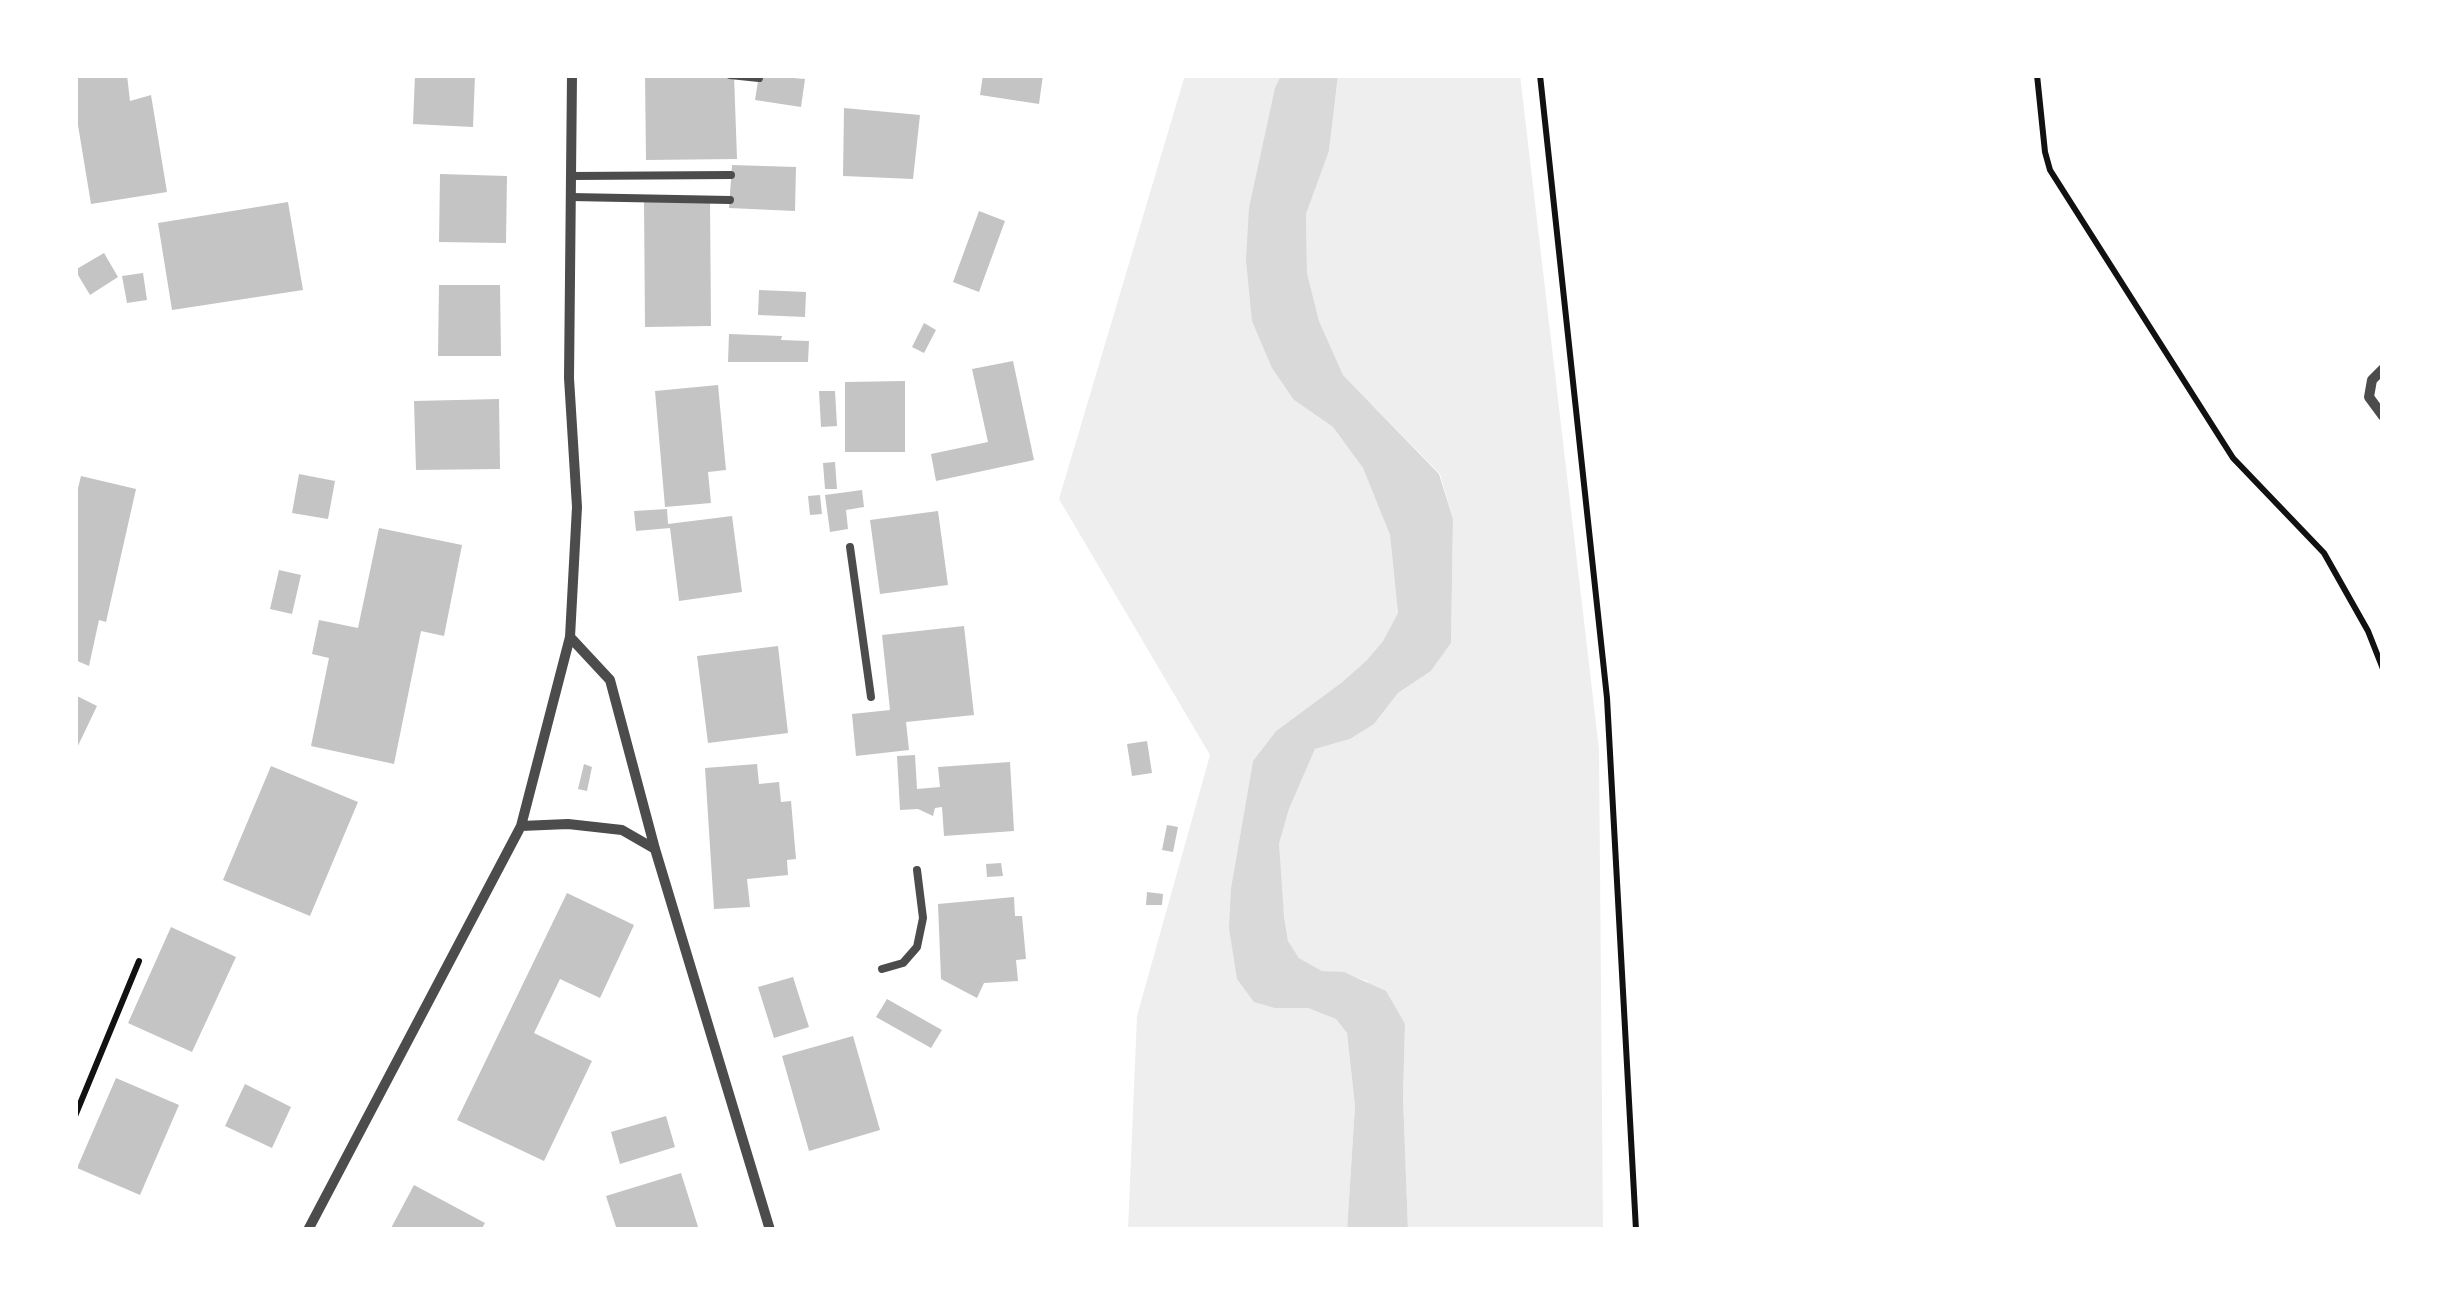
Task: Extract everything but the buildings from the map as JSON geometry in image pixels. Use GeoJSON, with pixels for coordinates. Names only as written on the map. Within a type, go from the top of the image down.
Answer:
{"type":"FeatureCollection","features":[{"type":"Feature","properties":{"kind":"street"},"geometry":{"type":"LineString","coordinates":[[308,1230],[521,826],[570,636],[576,507],[569,378],[572,75]]}},
{"type":"Feature","properties":{"kind":"street"},"geometry":{"type":"LineString","coordinates":[[2383,369],[2372,380],[2369,397],[2383,416]]}},
{"type":"Feature","properties":{"kind":"street"},"geometry":{"type":"LineString","coordinates":[[570,636],[610,680],[655,849],[770,1230]]}},
{"type":"Feature","properties":{"kind":"street"},"geometry":{"type":"LineString","coordinates":[[521,826],[568,824],[622,830],[655,849]]}},
{"type":"Feature","properties":{"kind":"lane"},"geometry":{"type":"LineString","coordinates":[[730,75],[759,78]]}},
{"type":"Feature","properties":{"kind":"lane"},"geometry":{"type":"LineString","coordinates":[[570,176],[731,175]]}},
{"type":"Feature","properties":{"kind":"lane"},"geometry":{"type":"LineString","coordinates":[[571,197],[730,200]]}},
{"type":"Feature","properties":{"kind":"lane"},"geometry":{"type":"LineString","coordinates":[[850,547],[871,697]]}},
{"type":"Feature","properties":{"kind":"lane"},"geometry":{"type":"LineString","coordinates":[[882,969],[902,963],[918,947],[923,918],[917,870]]}},
{"type":"Feature","properties":{"kind":"path"},"geometry":{"type":"LineString","coordinates":[[1540,75],[1607,698],[1636,1230]]}},
{"type":"Feature","properties":{"kind":"path"},"geometry":{"type":"LineString","coordinates":[[2037,75],[2050,170],[2233,458],[2324,553],[2368,631],[2383,669]]}},
{"type":"Feature","properties":{"kind":"path"},"geometry":{"type":"LineString","coordinates":[[75,1116],[140,961]]}},
{"type":"Feature","properties":{"kind":"shaded area"},"geometry":{"type":"Polygon","coordinates":[[[1185,75],[1281,75],[1275,88],[1294,400],[1333,427],[1363,468],[1390,535],[1398,613],[1383,641],[1366,661],[1276,731],[1253,761],[1231,888],[1275,1008],[1308,1008],[1336,1019],[1347,1033],[1355,1106],[1347,1230],[1128,1230],[1137,1016],[1210,755],[1059,499],[1185,75]]]}},
{"type":"Feature","properties":{"kind":"shaded area"},"geometry":{"type":"Polygon","coordinates":[[[1281,75],[1338,75],[1329,151],[1306,214],[1307,273],[1319,321],[1343,375],[1439,474],[1453,519],[1451,643],[1431,671],[1398,693],[1374,724],[1350,739],[1315,749],[1289,809],[1279,844],[1288,941],[1299,958],[1322,971],[1344,972],[1386,991],[1405,1024],[1403,1096],[1408,1230],[1347,1230],[1355,1106],[1347,1033],[1336,1019],[1308,1008],[1275,1008],[1254,1002],[1237,979],[1229,928],[1231,888],[1253,761],[1276,731],[1366,661],[1383,641],[1398,613],[1390,535],[1363,468],[1333,427],[1294,400],[1272,368],[1252,321],[1246,260],[1249,208],[1281,75]]]}},
{"type":"Feature","properties":{"kind":"shaded area"},"geometry":{"type":"Polygon","coordinates":[[[1338,75],[1520,75],[1599,749],[1603,1230],[1408,1230],[1403,1095],[1405,1024],[1367,981],[1322,971],[1299,958],[1288,941],[1279,844],[1289,809],[1315,749],[1350,739],[1374,724],[1398,693],[1431,671],[1451,643],[1453,519],[1440,474],[1343,375],[1319,321],[1307,273],[1306,214],[1329,151],[1338,75]]]}}]}
